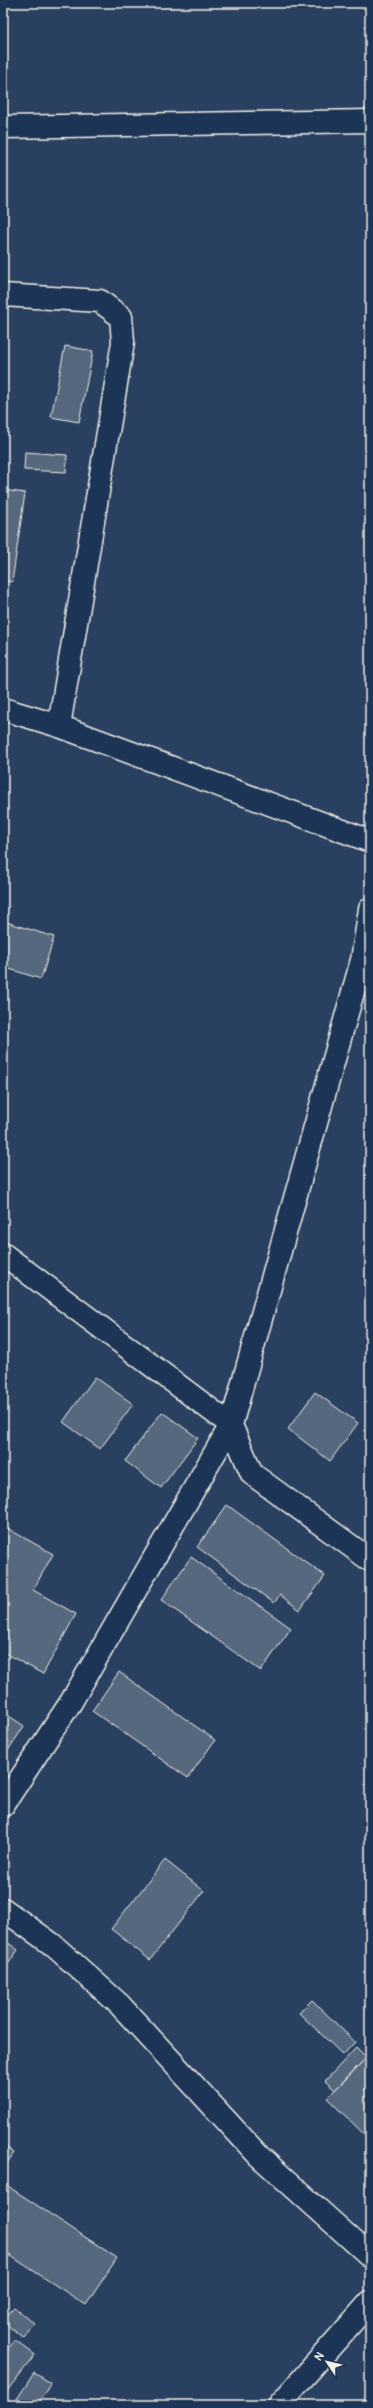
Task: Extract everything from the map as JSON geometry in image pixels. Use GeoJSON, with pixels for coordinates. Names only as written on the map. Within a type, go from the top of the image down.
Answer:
{"type":"FeatureCollection","features":[{"type":"Feature","properties":{"kind":"street"},"geometry":{"type":"LineString","coordinates":[[3,127],[370,120]]}},
{"type":"Feature","properties":{"kind":"street"},"geometry":{"type":"LineString","coordinates":[[3,296],[100,301],[121,317],[123,342],[59,726]]}},
{"type":"Feature","properties":{"kind":"street"},"geometry":{"type":"LineString","coordinates":[[3,709],[59,726],[370,841]]}},
{"type":"Feature","properties":{"kind":"street"},"geometry":{"type":"LineString","coordinates":[[3,1805],[71,1702],[231,1425],[366,961],[370,909]]}},
{"type":"Feature","properties":{"kind":"street"},"geometry":{"type":"LineString","coordinates":[[3,1254],[231,1425],[252,1474],[370,1560]]}},
{"type":"Feature","properties":{"kind":"street"},"geometry":{"type":"LineString","coordinates":[[3,1909],[53,1945],[119,2004],[259,2156],[370,2256]]}},
{"type":"Feature","properties":{"kind":"street"},"geometry":{"type":"LineString","coordinates":[[279,2405],[370,2302]]}},
{"type":"Feature","properties":{"kind":"building"},"geometry":{"type":"Polygon","coordinates":[[[65,346],[93,351],[79,422],[51,417],[65,346]]]}},
{"type":"Feature","properties":{"kind":"building"},"geometry":{"type":"Polygon","coordinates":[[[25,452],[67,455],[66,472],[24,470],[25,452]]]}},
{"type":"Feature","properties":{"kind":"building"},"geometry":{"type":"Polygon","coordinates":[[[3,490],[25,493],[12,582],[3,581],[3,490]]]}},
{"type":"Feature","properties":{"kind":"building"},"geometry":{"type":"Polygon","coordinates":[[[3,921],[54,937],[41,979],[3,967],[3,921]]]}},
{"type":"Feature","properties":{"kind":"building"},"geometry":{"type":"Polygon","coordinates":[[[95,1377],[133,1404],[100,1449],[63,1422],[95,1377]]]}},
{"type":"Feature","properties":{"kind":"building"},"geometry":{"type":"Polygon","coordinates":[[[315,1392],[358,1423],[330,1461],[288,1429],[315,1392]]]}},
{"type":"Feature","properties":{"kind":"building"},"geometry":{"type":"Polygon","coordinates":[[[162,1412],[198,1438],[161,1488],[125,1461],[162,1412]]]}},
{"type":"Feature","properties":{"kind":"building"},"geometry":{"type":"Polygon","coordinates":[[[227,1505],[325,1576],[300,1610],[280,1595],[274,1603],[197,1547],[227,1505]]]}},
{"type":"Feature","properties":{"kind":"building"},"geometry":{"type":"Polygon","coordinates":[[[3,1526],[53,1554],[33,1590],[76,1614],[43,1674],[3,1652],[3,1526]]]}},
{"type":"Feature","properties":{"kind":"building"},"geometry":{"type":"Polygon","coordinates":[[[191,1557],[291,1628],[261,1671],[161,1600],[191,1557]]]}},
{"type":"Feature","properties":{"kind":"building"},"geometry":{"type":"Polygon","coordinates":[[[119,1672],[215,1740],[188,1778],[92,1711],[119,1672]]]}},
{"type":"Feature","properties":{"kind":"building"},"geometry":{"type":"Polygon","coordinates":[[[3,1712],[24,1726],[7,1752],[3,1749],[3,1712]]]}},
{"type":"Feature","properties":{"kind":"building"},"geometry":{"type":"Polygon","coordinates":[[[165,1860],[204,1891],[150,1960],[111,1929],[165,1860]]]}},
{"type":"Feature","properties":{"kind":"building"},"geometry":{"type":"Polygon","coordinates":[[[3,1939],[18,1950],[3,1971],[3,1939]]]}},
{"type":"Feature","properties":{"kind":"building"},"geometry":{"type":"Polygon","coordinates":[[[312,2000],[355,2042],[343,2055],[299,2013],[312,2000]]]}},
{"type":"Feature","properties":{"kind":"building"},"geometry":{"type":"Polygon","coordinates":[[[356,2048],[366,2058],[335,2090],[325,2081],[356,2048]]]}},
{"type":"Feature","properties":{"kind":"building"},"geometry":{"type":"Polygon","coordinates":[[[366,2058],[370,2062],[370,2140],[327,2098],[366,2058]]]}},
{"type":"Feature","properties":{"kind":"building"},"geometry":{"type":"Polygon","coordinates":[[[3,2145],[14,2153],[4,2167],[3,2167],[3,2145]]]}},
{"type":"Feature","properties":{"kind":"building"},"geometry":{"type":"Polygon","coordinates":[[[3,2183],[117,2258],[86,2305],[3,2251],[3,2183]]]}},
{"type":"Feature","properties":{"kind":"building"},"geometry":{"type":"Polygon","coordinates":[[[14,2307],[34,2323],[24,2338],[3,2322],[14,2307]]]}},
{"type":"Feature","properties":{"kind":"building"},"geometry":{"type":"Polygon","coordinates":[[[15,2340],[35,2355],[3,2396],[3,2355],[15,2340]]]}},
{"type":"Feature","properties":{"kind":"building"},"geometry":{"type":"Polygon","coordinates":[[[34,2373],[51,2383],[37,2405],[13,2405],[34,2373]]]}}]}
